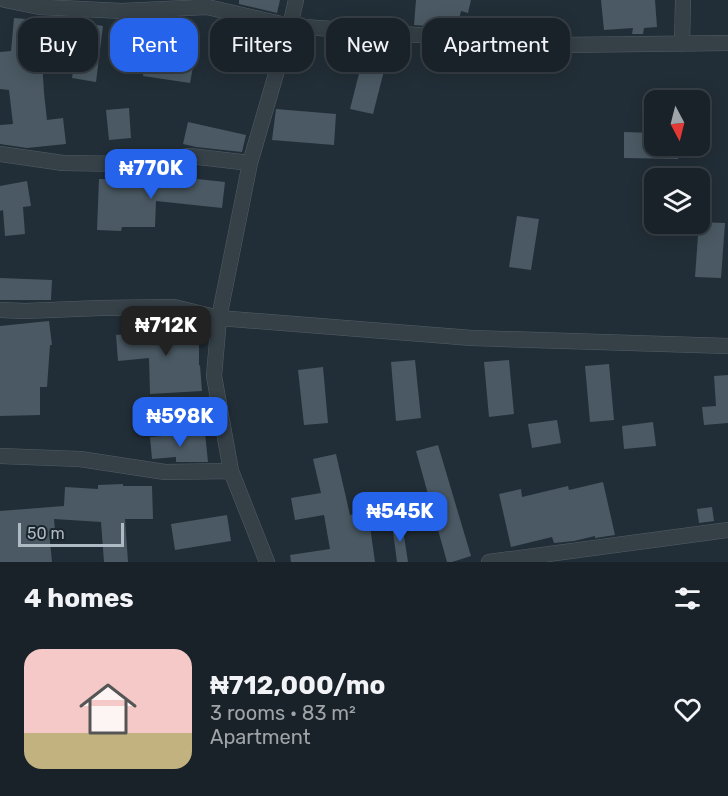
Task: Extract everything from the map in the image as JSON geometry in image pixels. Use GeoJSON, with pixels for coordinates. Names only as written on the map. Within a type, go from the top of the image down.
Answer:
{"type":"FeatureCollection","features":[{"type":"Feature","properties":{"kind":"street"},"geometry":{"type":"LineString","coordinates":[[5,0],[40,7],[122,11],[207,7],[255,18]]}},
{"type":"Feature","properties":{"kind":"street"},"geometry":{"type":"LineString","coordinates":[[292,18],[296,0]]}},
{"type":"Feature","properties":{"kind":"street"},"geometry":{"type":"LineString","coordinates":[[682,44],[683,0]]}},
{"type":"Feature","properties":{"kind":"street"},"geometry":{"type":"LineString","coordinates":[[314,28],[561,45],[728,43]]}},
{"type":"Feature","properties":{"kind":"street"},"geometry":{"type":"LineString","coordinates":[[267,562],[231,471],[214,376],[219,318],[250,163],[277,72]]}},
{"type":"Feature","properties":{"kind":"street"},"geometry":{"type":"LineString","coordinates":[[0,154],[63,163],[127,164],[190,156],[250,163]]}},
{"type":"Feature","properties":{"kind":"street"},"geometry":{"type":"LineString","coordinates":[[0,310],[174,307],[219,318],[472,338],[728,346]]}},
{"type":"Feature","properties":{"kind":"street"},"geometry":{"type":"LineString","coordinates":[[0,456],[80,459],[165,472],[231,471]]}},
{"type":"Feature","properties":{"kind":"street"},"geometry":{"type":"LineString","coordinates":[[489,562],[728,530]]}},
{"type":"Feature","properties":{"kind":"building"},"geometry":{"type":"Polygon","coordinates":[[[239,0],[280,0],[277,13],[239,4],[239,0]]]}},
{"type":"Feature","properties":{"kind":"building"},"geometry":{"type":"Polygon","coordinates":[[[416,0],[471,0],[468,13],[461,11],[459,18],[422,18],[422,26],[414,25],[416,0]]]}},
{"type":"Feature","properties":{"kind":"building"},"geometry":{"type":"Polygon","coordinates":[[[601,0],[655,0],[657,27],[644,28],[643,34],[632,34],[633,28],[604,30],[601,0]]]}},
{"type":"Feature","properties":{"kind":"building"},"geometry":{"type":"Polygon","coordinates":[[[14,18],[18,18],[18,72],[43,72],[47,120],[63,118],[66,144],[27,148],[0,144],[0,125],[13,124],[9,90],[0,89],[0,52],[11,51],[14,18]]]}},
{"type":"Feature","properties":{"kind":"building"},"geometry":{"type":"Polygon","coordinates":[[[98,25],[103,26],[98,66],[98,25]]]}},
{"type":"Feature","properties":{"kind":"building"},"geometry":{"type":"Polygon","coordinates":[[[73,72],[97,72],[96,82],[72,78],[73,72]]]}},
{"type":"Feature","properties":{"kind":"building"},"geometry":{"type":"Polygon","coordinates":[[[144,72],[192,72],[190,83],[143,76],[144,72]]]}},
{"type":"Feature","properties":{"kind":"building"},"geometry":{"type":"Polygon","coordinates":[[[359,72],[384,72],[373,114],[350,109],[359,72]]]}},
{"type":"Feature","properties":{"kind":"building"},"geometry":{"type":"Polygon","coordinates":[[[129,108],[131,138],[109,140],[106,110],[129,108]]]}},
{"type":"Feature","properties":{"kind":"building"},"geometry":{"type":"Polygon","coordinates":[[[276,109],[336,114],[334,145],[272,140],[276,109]]]}},
{"type":"Feature","properties":{"kind":"building"},"geometry":{"type":"Polygon","coordinates":[[[188,122],[246,135],[242,152],[183,144],[188,122]]]}},
{"type":"Feature","properties":{"kind":"building"},"geometry":{"type":"Polygon","coordinates":[[[624,132],[644,133],[644,156],[678,156],[678,159],[624,158],[624,132]]]}},
{"type":"Feature","properties":{"kind":"building"},"geometry":{"type":"Polygon","coordinates":[[[169,176],[225,182],[222,208],[156,201],[155,227],[122,227],[121,231],[97,230],[99,179],[168,181],[169,176]]]}},
{"type":"Feature","properties":{"kind":"building"},"geometry":{"type":"Polygon","coordinates":[[[27,181],[31,206],[23,207],[25,234],[5,236],[3,210],[0,211],[0,186],[27,181]]]}},
{"type":"Feature","properties":{"kind":"building"},"geometry":{"type":"Polygon","coordinates":[[[517,216],[539,219],[531,270],[509,267],[517,216]]]}},
{"type":"Feature","properties":{"kind":"building"},"geometry":{"type":"Polygon","coordinates":[[[710,222],[725,223],[721,278],[695,277],[698,234],[710,234],[710,222]]]}},
{"type":"Feature","properties":{"kind":"building"},"geometry":{"type":"Polygon","coordinates":[[[0,278],[52,280],[51,300],[0,300],[0,278]]]}},
{"type":"Feature","properties":{"kind":"building"},"geometry":{"type":"Polygon","coordinates":[[[49,321],[52,345],[50,345],[47,387],[40,387],[40,415],[0,416],[0,326],[49,321]]]}},
{"type":"Feature","properties":{"kind":"building"},"geometry":{"type":"Polygon","coordinates":[[[147,325],[199,326],[199,366],[202,391],[150,394],[149,358],[118,361],[116,335],[147,332],[147,325]]]}},
{"type":"Feature","properties":{"kind":"building"},"geometry":{"type":"Polygon","coordinates":[[[415,360],[421,418],[396,421],[391,362],[415,360]]]}},
{"type":"Feature","properties":{"kind":"building"},"geometry":{"type":"Polygon","coordinates":[[[509,360],[514,414],[489,417],[484,362],[509,360]]]}},
{"type":"Feature","properties":{"kind":"building"},"geometry":{"type":"Polygon","coordinates":[[[609,364],[614,420],[590,422],[585,366],[609,364]]]}},
{"type":"Feature","properties":{"kind":"building"},"geometry":{"type":"Polygon","coordinates":[[[323,367],[328,423],[304,425],[298,370],[323,367]]]}},
{"type":"Feature","properties":{"kind":"building"},"geometry":{"type":"Polygon","coordinates":[[[728,375],[728,423],[704,425],[702,407],[716,406],[714,376],[728,375]]]}},
{"type":"Feature","properties":{"kind":"building"},"geometry":{"type":"Polygon","coordinates":[[[557,420],[561,443],[532,448],[528,424],[557,420]]]}},
{"type":"Feature","properties":{"kind":"building"},"geometry":{"type":"Polygon","coordinates":[[[653,422],[656,446],[624,449],[622,426],[653,422]]]}},
{"type":"Feature","properties":{"kind":"building"},"geometry":{"type":"Polygon","coordinates":[[[205,433],[208,462],[176,462],[176,457],[152,459],[150,437],[205,433]]]}},
{"type":"Feature","properties":{"kind":"building"},"geometry":{"type":"Polygon","coordinates":[[[438,445],[471,556],[452,562],[447,562],[416,451],[438,445]]]}},
{"type":"Feature","properties":{"kind":"building"},"geometry":{"type":"Polygon","coordinates":[[[336,454],[350,515],[368,512],[375,562],[291,562],[290,555],[330,549],[324,515],[295,520],[291,498],[321,493],[313,459],[336,454]]]}},
{"type":"Feature","properties":{"kind":"building"},"geometry":{"type":"Polygon","coordinates":[[[603,482],[615,535],[554,543],[552,537],[511,547],[499,494],[521,489],[522,497],[568,486],[569,490],[603,482]]]}},
{"type":"Feature","properties":{"kind":"building"},"geometry":{"type":"Polygon","coordinates":[[[123,484],[123,486],[152,486],[153,519],[125,519],[128,562],[104,562],[101,522],[54,519],[55,531],[49,531],[52,562],[0,562],[0,511],[64,506],[65,487],[98,489],[98,485],[123,484]]]}},
{"type":"Feature","properties":{"kind":"building"},"geometry":{"type":"Polygon","coordinates":[[[712,507],[714,521],[699,523],[697,509],[712,507]]]}},
{"type":"Feature","properties":{"kind":"building"},"geometry":{"type":"Polygon","coordinates":[[[227,515],[231,541],[175,550],[171,524],[227,515]]]}},
{"type":"Feature","properties":{"kind":"building"},"geometry":{"type":"Polygon","coordinates":[[[402,523],[408,562],[397,562],[392,524],[402,523]]]}}]}
